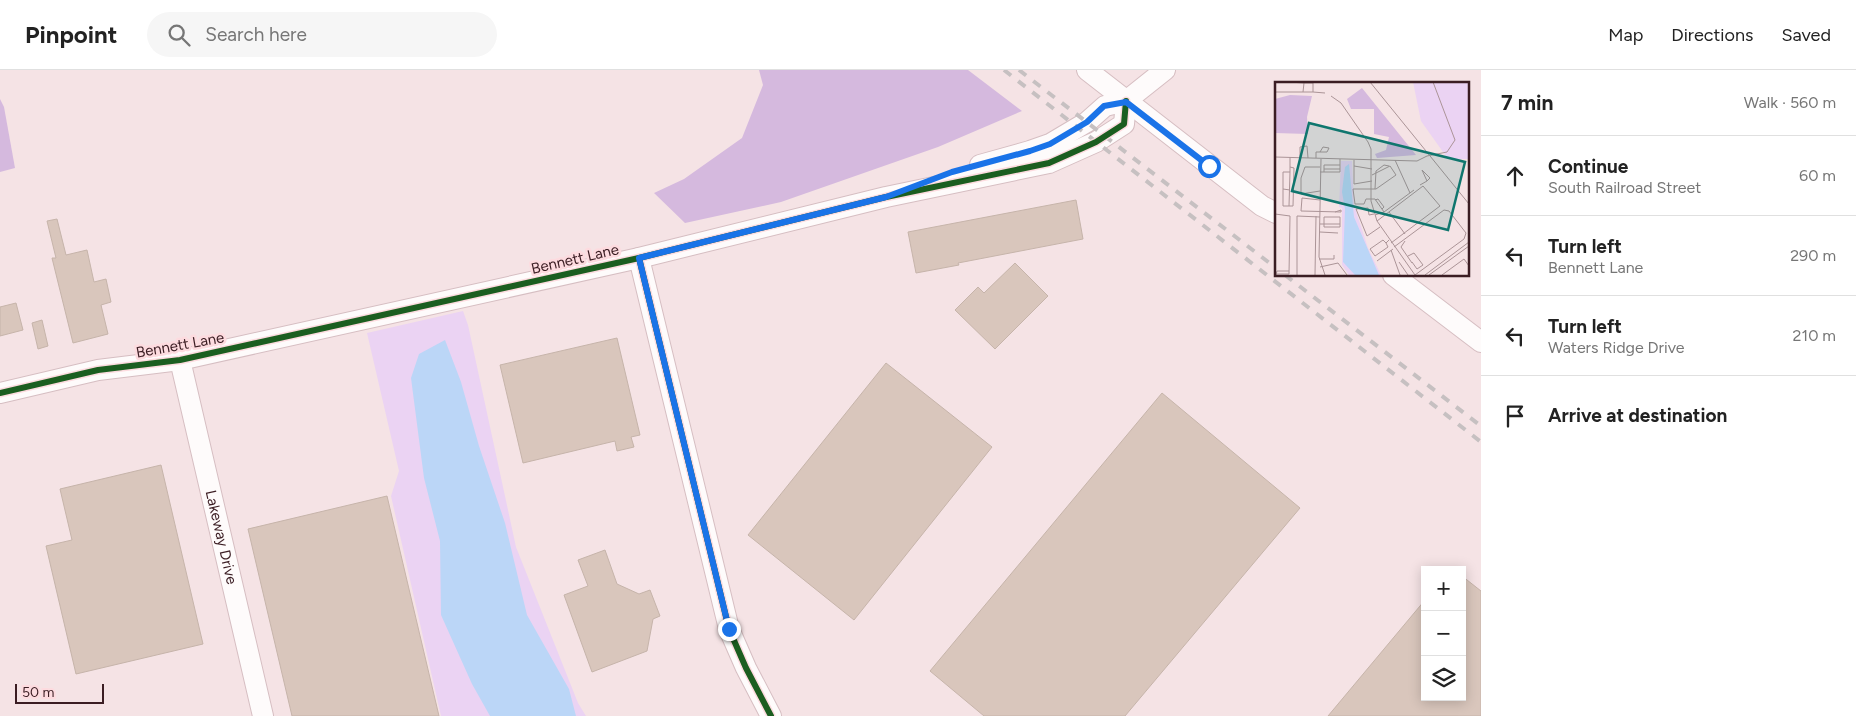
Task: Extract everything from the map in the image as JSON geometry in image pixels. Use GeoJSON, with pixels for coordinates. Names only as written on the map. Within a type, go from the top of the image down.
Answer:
{"type":"FeatureCollection","features":[{"type":"Feature","properties":{"kind":"street"},"geometry":{"type":"LineString","coordinates":[[1087,70],[1262,206],[1275,212]]}},
{"type":"Feature","properties":{"kind":"street","name":"Bennett Lane"},"geometry":{"type":"LineString","coordinates":[[0,393],[98,370],[180,360],[639,258],[886,197],[952,172],[1050,144],[1087,122],[1104,106],[1126,102],[1165,70]]}},
{"type":"Feature","properties":{"kind":"street"},"geometry":{"type":"LineString","coordinates":[[639,258],[729,629],[746,668],[771,716]]}},
{"type":"Feature","properties":{"kind":"street"},"geometry":{"type":"LineString","coordinates":[[1394,276],[1481,342]]}},
{"type":"Feature","properties":{"kind":"street","name":"Lakeway Drive"},"geometry":{"type":"LineString","coordinates":[[180,360],[263,716]]}},
{"type":"Feature","properties":{"kind":"shaded area"},"geometry":{"type":"Polygon","coordinates":[[[759,70],[968,70],[1022,111],[938,147],[781,202],[685,223],[654,193],[684,179],[742,138],[763,85],[759,70]]]}},
{"type":"Feature","properties":{"kind":"shaded area"},"geometry":{"type":"Polygon","coordinates":[[[0,99],[4,107],[15,168],[0,172],[0,99]]]}},
{"type":"Feature","properties":{"kind":"shaded area"},"geometry":{"type":"Polygon","coordinates":[[[463,311],[468,325],[516,547],[578,703],[586,716],[441,716],[391,496],[399,471],[367,333],[463,311]]]}},
{"type":"Feature","properties":{"kind":"water"},"geometry":{"type":"Polygon","coordinates":[[[445,340],[461,382],[479,446],[505,523],[527,615],[569,689],[576,716],[490,716],[472,684],[441,615],[440,541],[424,478],[411,378],[419,354],[445,340]]]}},
{"type":"Feature","properties":{"kind":"building"},"geometry":{"type":"Polygon","coordinates":[[[1076,200],[1083,239],[916,273],[908,232],[1076,200]]]}},
{"type":"Feature","properties":{"kind":"building"},"geometry":{"type":"Polygon","coordinates":[[[57,219],[66,255],[87,250],[94,282],[106,279],[111,302],[101,305],[108,334],[73,343],[52,258],[56,258],[47,221],[57,219]]]}},
{"type":"Feature","properties":{"kind":"building"},"geometry":{"type":"Polygon","coordinates":[[[1015,263],[1048,296],[995,349],[955,310],[978,287],[984,293],[1015,263]]]}},
{"type":"Feature","properties":{"kind":"building"},"geometry":{"type":"Polygon","coordinates":[[[16,303],[23,330],[0,336],[0,307],[16,303]]]}},
{"type":"Feature","properties":{"kind":"building"},"geometry":{"type":"Polygon","coordinates":[[[42,320],[48,346],[38,349],[32,323],[42,320]]]}},
{"type":"Feature","properties":{"kind":"building"},"geometry":{"type":"Polygon","coordinates":[[[617,338],[640,435],[631,437],[634,447],[617,451],[615,441],[523,463],[500,365],[617,338]]]}},
{"type":"Feature","properties":{"kind":"building"},"geometry":{"type":"Polygon","coordinates":[[[886,363],[992,447],[854,620],[748,535],[886,363]]]}},
{"type":"Feature","properties":{"kind":"building"},"geometry":{"type":"Polygon","coordinates":[[[1162,393],[1300,508],[1125,716],[984,716],[930,671],[1162,393]]]}},
{"type":"Feature","properties":{"kind":"building"},"geometry":{"type":"Polygon","coordinates":[[[161,465],[203,644],[76,674],[46,546],[72,540],[60,489],[161,465]]]}},
{"type":"Feature","properties":{"kind":"building"},"geometry":{"type":"Polygon","coordinates":[[[387,496],[439,716],[292,716],[248,529],[387,496]]]}},
{"type":"Feature","properties":{"kind":"building"},"geometry":{"type":"Polygon","coordinates":[[[605,550],[617,584],[639,594],[650,590],[660,616],[653,619],[647,651],[592,672],[564,595],[588,586],[578,560],[605,550]]]}},
{"type":"Feature","properties":{"kind":"building"},"geometry":{"type":"Polygon","coordinates":[[[1466,579],[1481,591],[1481,716],[1328,716],[1421,605],[1421,701],[1466,701],[1466,579]]]}},
{"type":"Feature","properties":{"kind":"railway"},"geometry":{"type":"LineString","coordinates":[[1004,70],[1481,442]]}},
{"type":"Feature","properties":{"kind":"railway"},"geometry":{"type":"LineString","coordinates":[[1019,70],[1275,267]]}},
{"type":"Feature","properties":{"kind":"railway"},"geometry":{"type":"LineString","coordinates":[[1286,276],[1481,426]]}},
{"type":"Feature","properties":{"kind":"cycle path"},"geometry":{"type":"LineString","coordinates":[[0,393],[98,370],[180,360],[639,258],[886,197],[1049,163],[1096,142],[1124,124],[1126,101]]}},
{"type":"Feature","properties":{"kind":"cycle path"},"geometry":{"type":"LineString","coordinates":[[639,258],[729,629],[746,668],[771,716]]}},
{"type":"Feature","properties":{"kind":"route"},"geometry":{"type":"LineString","coordinates":[[729,629],[639,258],[886,197],[952,172],[1030,151],[1050,144],[1087,122],[1104,106],[1126,102],[1209,166]]}}]}
